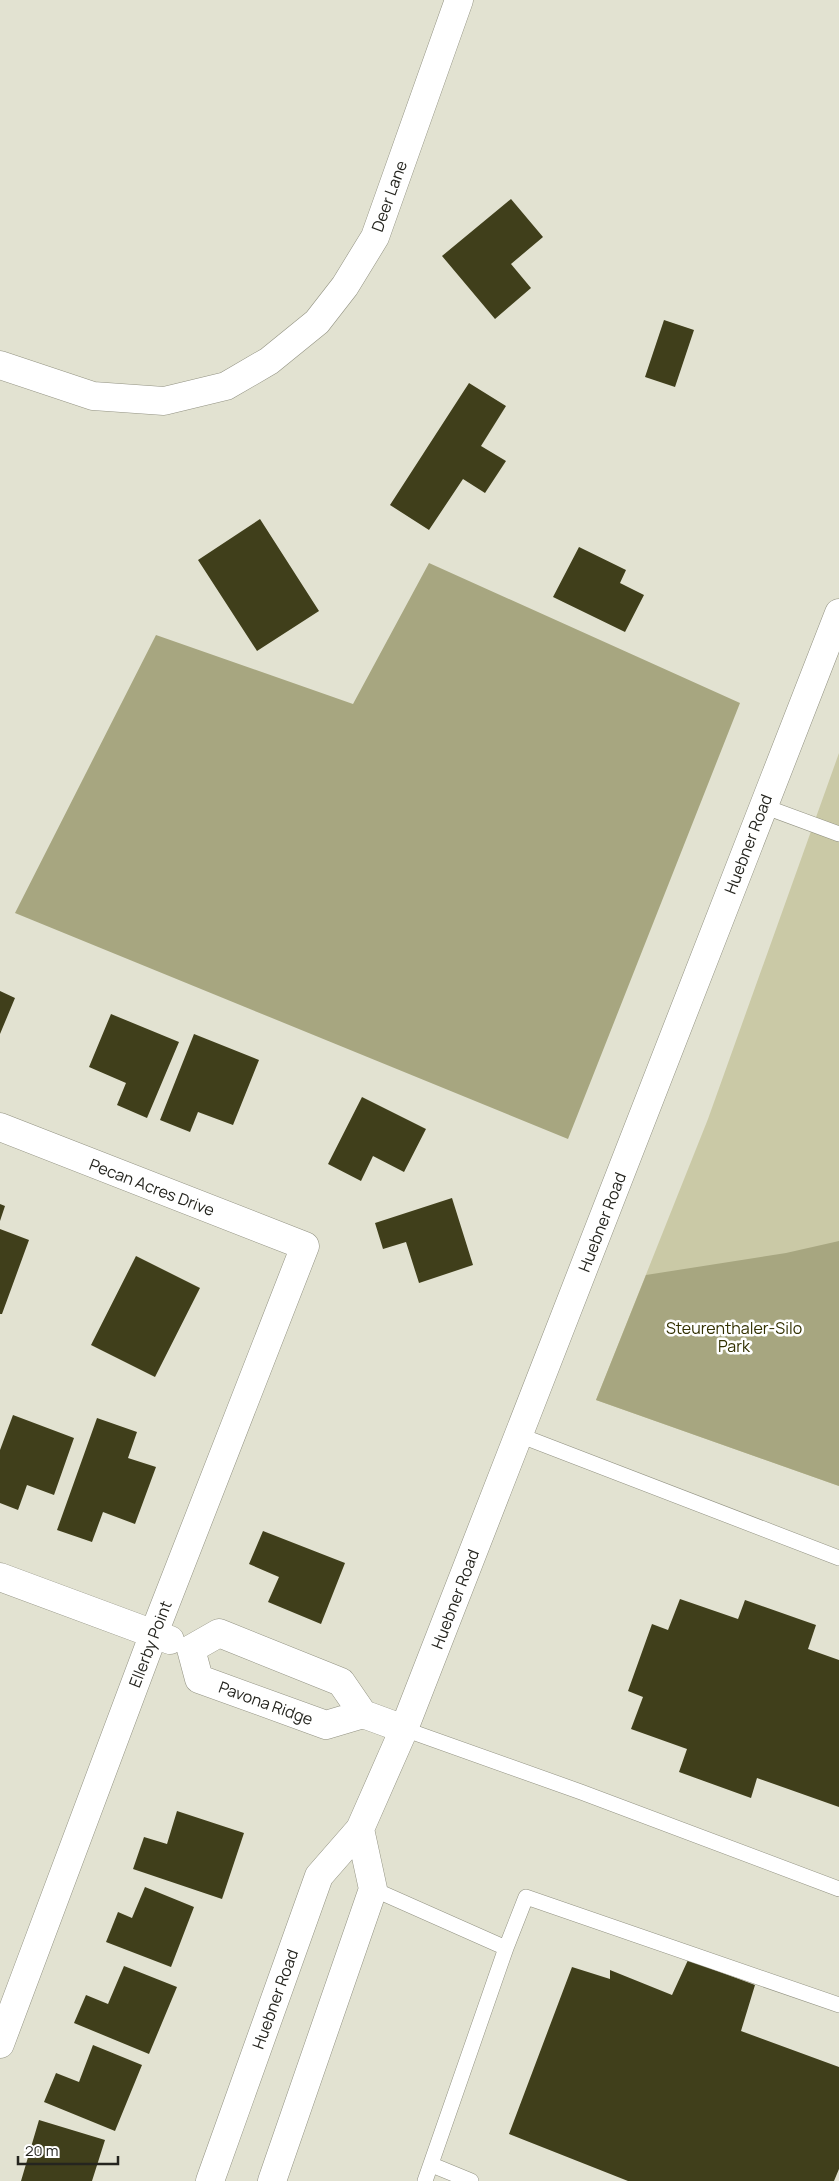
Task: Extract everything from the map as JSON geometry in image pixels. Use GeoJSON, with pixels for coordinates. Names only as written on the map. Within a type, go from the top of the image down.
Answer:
{"type":"FeatureCollection","features":[{"type":"Feature","properties":{"kind":"street","name":"Deer Lane"},"geometry":{"type":"LineString","coordinates":[[0,365],[93,396],[164,401],[226,386],[269,361],[317,322],[345,286],[375,237],[459,0]]}},
{"type":"Feature","properties":{"kind":"street","name":"Huebner Road"},"geometry":{"type":"LineString","coordinates":[[210,2181],[319,1876],[360,1829],[404,1729],[839,613]]}},
{"type":"Feature","properties":{"kind":"street","name":"Pecan Acres Drive"},"geometry":{"type":"LineString","coordinates":[[0,1127],[305,1246]]}},
{"type":"Feature","properties":{"kind":"street","name":"Ellerby Point"},"geometry":{"type":"LineString","coordinates":[[0,2044],[154,1633],[305,1246]]}},
{"type":"Feature","properties":{"kind":"street"},"geometry":{"type":"LineString","coordinates":[[0,1577],[154,1633],[191,1649],[219,1633],[342,1682],[363,1714],[404,1729]]}},
{"type":"Feature","properties":{"kind":"street","name":"Pavona Ridge"},"geometry":{"type":"LineString","coordinates":[[191,1649],[199,1679],[326,1725],[363,1714]]}},
{"type":"Feature","properties":{"kind":"street"},"geometry":{"type":"LineString","coordinates":[[272,2181],[373,1889],[360,1829]]}},
{"type":"Feature","properties":{"kind":"lane"},"geometry":{"type":"LineString","coordinates":[[763,806],[839,834]]}},
{"type":"Feature","properties":{"kind":"lane"},"geometry":{"type":"LineString","coordinates":[[519,1435],[751,1522],[839,1558]]}},
{"type":"Feature","properties":{"kind":"lane"},"geometry":{"type":"LineString","coordinates":[[404,1729],[581,1792],[839,1889]]}},
{"type":"Feature","properties":{"kind":"lane"},"geometry":{"type":"LineString","coordinates":[[373,1889],[506,1948]]}},
{"type":"Feature","properties":{"kind":"lane"},"geometry":{"type":"LineString","coordinates":[[425,2181],[506,1948],[526,1898],[839,2005]]}},
{"type":"Feature","properties":{"kind":"lane"},"geometry":{"type":"LineString","coordinates":[[432,2165],[471,2181]]}},
{"type":"Feature","properties":{"kind":"green space"},"geometry":{"type":"Polygon","coordinates":[[[429,563],[740,703],[568,1139],[15,913],[156,635],[353,704],[429,563]]]}},
{"type":"Feature","properties":{"kind":"green space","name":"Steurenthaler-Silo Park"},"geometry":{"type":"Polygon","coordinates":[[[839,753],[839,1486],[596,1400],[708,1119],[839,753]]]}},
{"type":"Feature","properties":{"kind":"green space","name":"Steurenthaler-Silo Park"},"geometry":{"type":"Polygon","coordinates":[[[839,1241],[839,1486],[596,1400],[646,1275],[786,1253],[839,1241]]]}},
{"type":"Feature","properties":{"kind":"building"},"geometry":{"type":"Polygon","coordinates":[[[511,199],[543,237],[511,264],[531,288],[495,319],[442,256],[511,199]]]}},
{"type":"Feature","properties":{"kind":"building"},"geometry":{"type":"Polygon","coordinates":[[[664,320],[694,330],[675,387],[645,377],[664,320]]]}},
{"type":"Feature","properties":{"kind":"building"},"geometry":{"type":"Polygon","coordinates":[[[469,383],[506,406],[481,446],[506,461],[485,493],[463,479],[429,530],[390,505],[469,383]]]}},
{"type":"Feature","properties":{"kind":"building"},"geometry":{"type":"Polygon","coordinates":[[[260,519],[319,611],[257,651],[198,560],[260,519]]]}},
{"type":"Feature","properties":{"kind":"building"},"geometry":{"type":"Polygon","coordinates":[[[579,547],[626,570],[620,583],[644,595],[625,632],[553,597],[579,547]]]}},
{"type":"Feature","properties":{"kind":"building"},"geometry":{"type":"Polygon","coordinates":[[[0,991],[15,998],[0,1034],[0,991]]]}},
{"type":"Feature","properties":{"kind":"building"},"geometry":{"type":"Polygon","coordinates":[[[111,1014],[179,1042],[147,1118],[117,1105],[126,1083],[89,1067],[111,1014]]]}},
{"type":"Feature","properties":{"kind":"building"},"geometry":{"type":"Polygon","coordinates":[[[194,1034],[259,1060],[233,1125],[198,1112],[190,1132],[160,1120],[194,1034]]]}},
{"type":"Feature","properties":{"kind":"building"},"geometry":{"type":"Polygon","coordinates":[[[362,1097],[426,1129],[404,1172],[373,1156],[361,1181],[328,1164],[362,1097]]]}},
{"type":"Feature","properties":{"kind":"building"},"geometry":{"type":"Polygon","coordinates":[[[452,1198],[473,1265],[419,1283],[406,1242],[383,1249],[375,1223],[452,1198]]]}},
{"type":"Feature","properties":{"kind":"building"},"geometry":{"type":"Polygon","coordinates":[[[0,1204],[5,1206],[0,1221],[0,1204]]]}},
{"type":"Feature","properties":{"kind":"building"},"geometry":{"type":"Polygon","coordinates":[[[0,1229],[29,1240],[2,1314],[0,1314],[0,1229]]]}},
{"type":"Feature","properties":{"kind":"building"},"geometry":{"type":"Polygon","coordinates":[[[136,1256],[200,1288],[155,1377],[91,1345],[136,1256]]]}},
{"type":"Feature","properties":{"kind":"building"},"geometry":{"type":"Polygon","coordinates":[[[13,1415],[74,1438],[54,1495],[27,1485],[18,1510],[0,1503],[0,1450],[13,1415]]]}},
{"type":"Feature","properties":{"kind":"building"},"geometry":{"type":"Polygon","coordinates":[[[97,1418],[137,1432],[128,1458],[156,1467],[135,1524],[103,1512],[92,1542],[57,1530],[97,1418]]]}},
{"type":"Feature","properties":{"kind":"building"},"geometry":{"type":"Polygon","coordinates":[[[263,1531],[345,1563],[321,1624],[268,1602],[279,1577],[249,1564],[263,1531]]]}},
{"type":"Feature","properties":{"kind":"building"},"geometry":{"type":"Polygon","coordinates":[[[680,1599],[738,1619],[745,1600],[816,1625],[808,1649],[839,1660],[839,1807],[757,1778],[751,1798],[679,1772],[687,1749],[631,1729],[643,1697],[628,1691],[652,1624],[668,1630],[680,1599]]]}},
{"type":"Feature","properties":{"kind":"building"},"geometry":{"type":"Polygon","coordinates":[[[177,1811],[244,1833],[222,1899],[133,1869],[144,1837],[167,1844],[177,1811]]]}},
{"type":"Feature","properties":{"kind":"building"},"geometry":{"type":"Polygon","coordinates":[[[145,1887],[194,1907],[171,1967],[106,1942],[118,1912],[132,1918],[145,1887]]]}},
{"type":"Feature","properties":{"kind":"building"},"geometry":{"type":"Polygon","coordinates":[[[688,1960],[755,1985],[741,2031],[839,2067],[839,2169],[834,2181],[628,2181],[509,2134],[572,1967],[610,1979],[610,1970],[672,1995],[688,1960]]]}},
{"type":"Feature","properties":{"kind":"building"},"geometry":{"type":"Polygon","coordinates":[[[124,1966],[177,1987],[149,2054],[74,2023],[86,1995],[108,2004],[124,1966]]]}},
{"type":"Feature","properties":{"kind":"building"},"geometry":{"type":"Polygon","coordinates":[[[93,2045],[142,2065],[115,2131],[44,2102],[56,2073],[79,2082],[93,2045]]]}},
{"type":"Feature","properties":{"kind":"building"},"geometry":{"type":"Polygon","coordinates":[[[39,2120],[105,2140],[92,2181],[21,2181],[39,2120]]]}}]}
